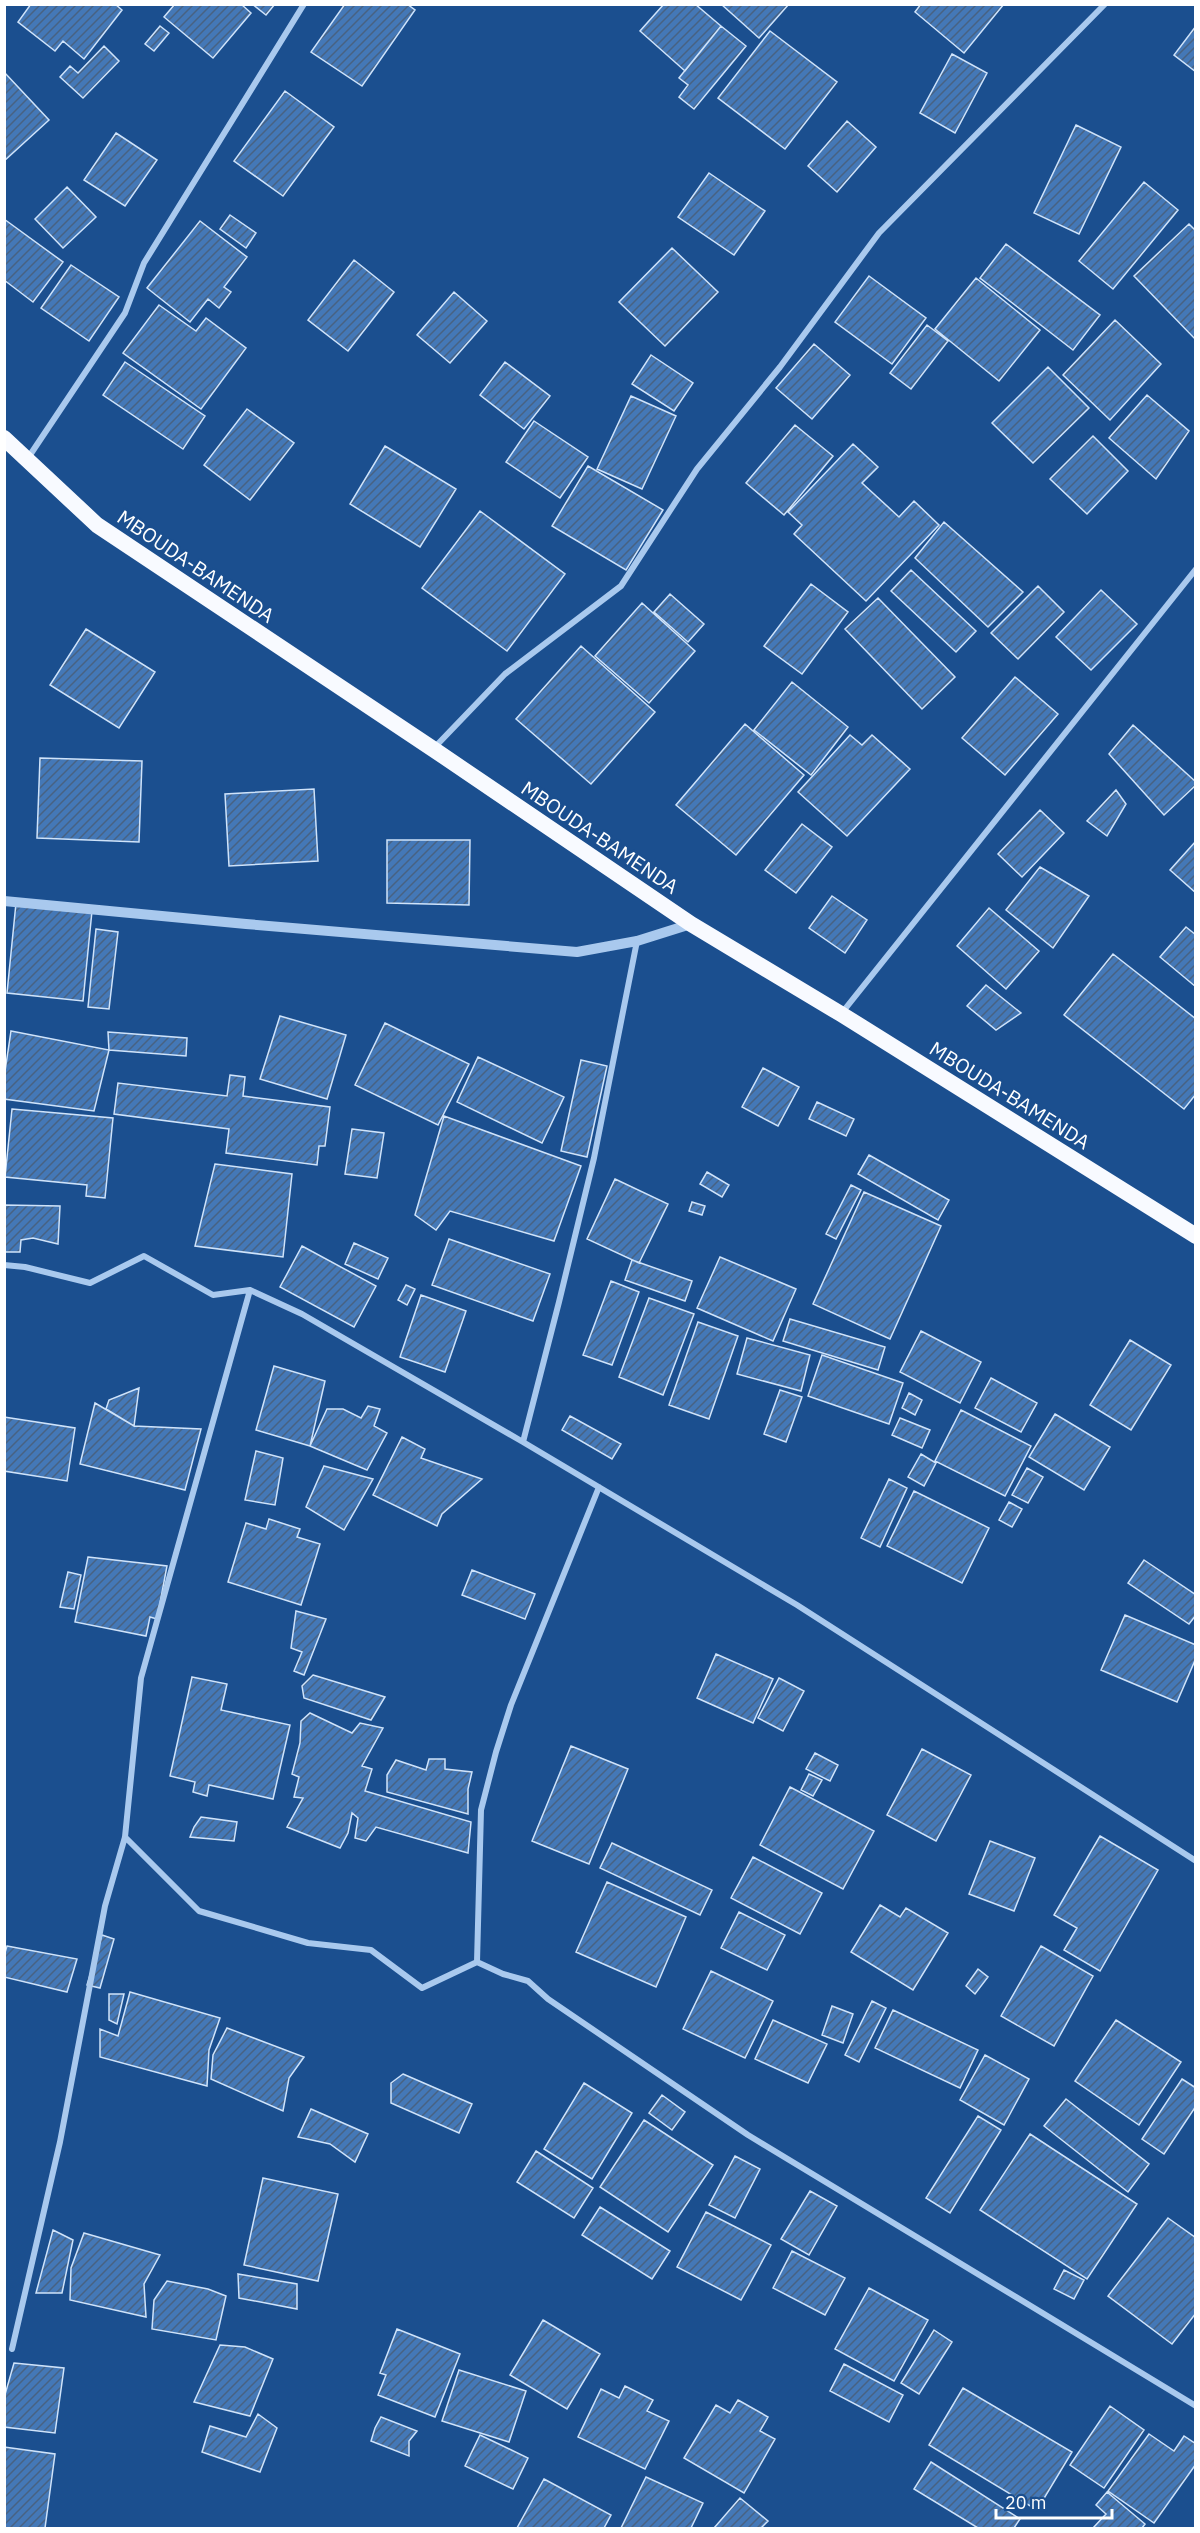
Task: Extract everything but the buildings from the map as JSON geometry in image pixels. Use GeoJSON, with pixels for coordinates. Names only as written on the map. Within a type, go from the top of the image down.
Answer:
{"type":"FeatureCollection","features":[{"type":"Feature","properties":{"kind":"highway","name":"MBOUDA-BAMENDA"},"geometry":{"type":"LineString","coordinates":[[4,438],[97,525],[692,924],[841,1014],[1196,1236]]}},
{"type":"Feature","properties":{"kind":"street"},"geometry":{"type":"LineString","coordinates":[[26,461],[125,313],[144,263],[304,4]]}},
{"type":"Feature","properties":{"kind":"street"},"geometry":{"type":"LineString","coordinates":[[433,749],[505,674],[621,586],[697,469],[780,367],[879,233],[1105,4]]}},
{"type":"Feature","properties":{"kind":"street"},"geometry":{"type":"LineString","coordinates":[[841,1014],[1196,569]]}},
{"type":"Feature","properties":{"kind":"street"},"geometry":{"type":"LineString","coordinates":[[4,901],[577,952],[637,941],[692,924]]}},
{"type":"Feature","properties":{"kind":"street"},"geometry":{"type":"LineString","coordinates":[[522,1442],[560,1302],[594,1158],[637,941]]}},
{"type":"Feature","properties":{"kind":"street"},"geometry":{"type":"LineString","coordinates":[[4,1266],[25,1267],[90,1283],[144,1256],[213,1295],[250,1290],[302,1314],[797,1605],[1196,1861]]}},
{"type":"Feature","properties":{"kind":"street"},"geometry":{"type":"LineString","coordinates":[[12,2349],[60,2142],[105,1906],[125,1837],[141,1678],[160,1619],[250,1290]]}},
{"type":"Feature","properties":{"kind":"street"},"geometry":{"type":"LineString","coordinates":[[477,1962],[481,1810],[511,1705],[599,1487]]}},
{"type":"Feature","properties":{"kind":"street"},"geometry":{"type":"LineString","coordinates":[[125,1837],[199,1911],[308,1943],[371,1950],[422,1988],[477,1962]]}},
{"type":"Feature","properties":{"kind":"street"},"geometry":{"type":"LineString","coordinates":[[477,1962],[503,1974],[528,1981],[548,1999],[748,2135],[1196,2406]]}}]}
